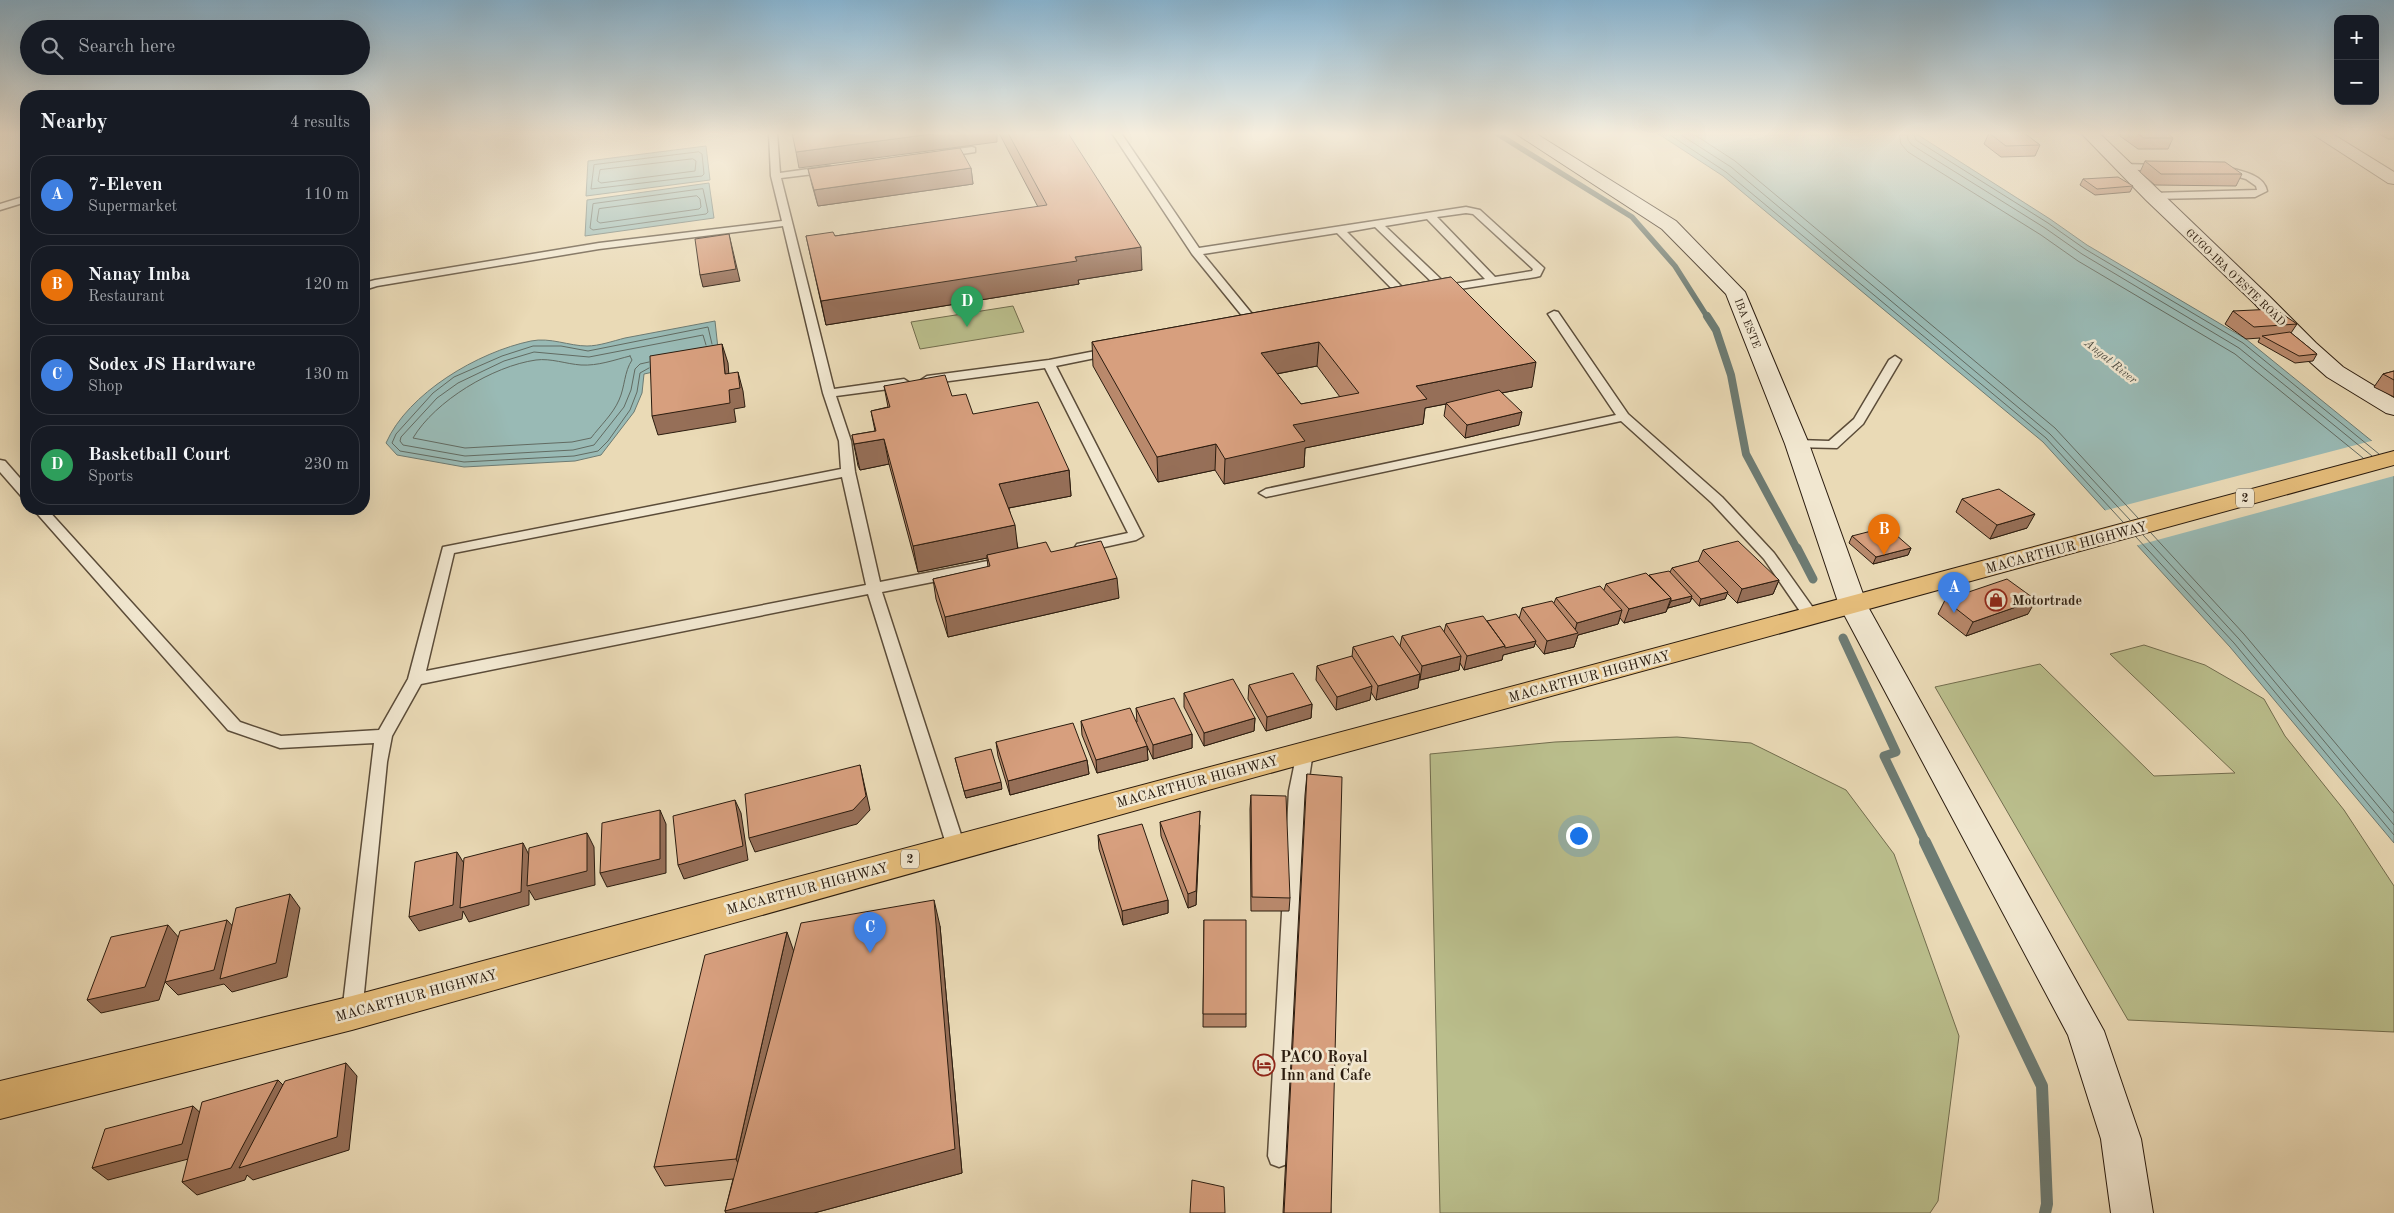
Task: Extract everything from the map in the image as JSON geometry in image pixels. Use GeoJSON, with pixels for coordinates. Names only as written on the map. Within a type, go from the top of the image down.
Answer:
{"type":"FeatureCollection","features":[{"type":"Feature","properties":{"kind":"highway","name":"MACARTHUR HIGHWAY"},"geometry":{"type":"LineString","coordinates":[[0,1100],[352,1013],[1305,752],[2394,458]]}},
{"type":"Feature","properties":{"kind":"street","name":"IBA ESTE"},"geometry":{"type":"LineString","coordinates":[[1615,190],[1669,225],[1735,292],[1797,444],[1853,605],[2085,1031],[2121,1139],[2132,1213]]}},
{"type":"Feature","properties":{"kind":"street","name":"GUGO-IBA O'ESTE ROAD"},"geometry":{"type":"LineString","coordinates":[[2145,190],[2262,300],[2308,348],[2336,372],[2394,408]]}},
{"type":"Feature","properties":{"kind":"lane"},"geometry":{"type":"LineString","coordinates":[[779,190],[828,393],[845,441],[848,472],[874,589],[956,847]]}},
{"type":"Feature","properties":{"kind":"lane"},"geometry":{"type":"LineString","coordinates":[[1154,190],[1196,252],[1256,326]]}},
{"type":"Feature","properties":{"kind":"lane"},"geometry":{"type":"LineString","coordinates":[[2152,196],[2256,194],[2262,190]]}},
{"type":"Feature","properties":{"kind":"lane"},"geometry":{"type":"LineString","coordinates":[[0,207],[20,201]]}},
{"type":"Feature","properties":{"kind":"lane"},"geometry":{"type":"LineString","coordinates":[[1196,252],[1466,210],[1476,212],[1539,268],[1536,274],[1389,300]]}},
{"type":"Feature","properties":{"kind":"lane"},"geometry":{"type":"LineString","coordinates":[[1429,215],[1493,281]]}},
{"type":"Feature","properties":{"kind":"lane"},"geometry":{"type":"LineString","coordinates":[[370,285],[599,246],[788,223]]}},
{"type":"Feature","properties":{"kind":"lane"},"geometry":{"type":"LineString","coordinates":[[1376,223],[1445,289]]}},
{"type":"Feature","properties":{"kind":"lane"},"geometry":{"type":"LineString","coordinates":[[1339,229],[1416,295]]}},
{"type":"Feature","properties":{"kind":"lane"},"geometry":{"type":"LineString","coordinates":[[1554,314],[1624,416],[1717,500],[1769,556],[1811,616]]}},
{"type":"Feature","properties":{"kind":"lane"},"geometry":{"type":"LineString","coordinates":[[828,393],[1049,364],[1124,350]]}},
{"type":"Feature","properties":{"kind":"lane"},"geometry":{"type":"LineString","coordinates":[[1797,444],[1832,445],[1859,421],[1895,360]]}},
{"type":"Feature","properties":{"kind":"lane"},"geometry":{"type":"LineString","coordinates":[[1049,364],[1136,536],[1068,550]]}},
{"type":"Feature","properties":{"kind":"lane"},"geometry":{"type":"LineString","coordinates":[[1266,493],[1624,416]]}},
{"type":"Feature","properties":{"kind":"lane"},"geometry":{"type":"LineString","coordinates":[[0,464],[20,486]]}},
{"type":"Feature","properties":{"kind":"lane"},"geometry":{"type":"LineString","coordinates":[[352,1013],[379,762],[384,736],[416,678],[448,550],[848,472]]}},
{"type":"Feature","properties":{"kind":"lane"},"geometry":{"type":"LineString","coordinates":[[45,515],[234,726],[280,742],[384,736]]}},
{"type":"Feature","properties":{"kind":"lane"},"geometry":{"type":"LineString","coordinates":[[416,678],[1019,560]]}},
{"type":"Feature","properties":{"kind":"lane"},"geometry":{"type":"LineString","coordinates":[[1279,1156],[1298,791],[1305,752]]}},
{"type":"Feature","properties":{"kind":"green space"},"geometry":{"type":"Polygon","coordinates":[[[1013,306],[1024,332],[920,349],[911,322],[1013,306]]]}},
{"type":"Feature","properties":{"kind":"green space"},"geometry":{"type":"Polygon","coordinates":[[[2144,645],[2205,665],[2264,699],[2285,736],[2344,810],[2394,886],[2394,1032],[2128,1020],[1935,687],[2040,664],[2154,776],[2235,773],[2110,654],[2144,645]]]}},
{"type":"Feature","properties":{"kind":"green space"},"geometry":{"type":"Polygon","coordinates":[[[1677,737],[1751,743],[1846,790],[1894,854],[1959,1036],[1938,1201],[1930,1213],[1440,1213],[1430,754],[1555,742],[1677,737]]]}},
{"type":"Feature","properties":{"kind":"water"},"geometry":{"type":"Polygon","coordinates":[[[586,190],[636,190],[586,196],[586,190]]]}},
{"type":"Feature","properties":{"kind":"water"},"geometry":{"type":"Polygon","coordinates":[[[662,190],[710,190],[714,218],[585,236],[587,200],[662,190]]]}},
{"type":"Feature","properties":{"kind":"water","name":"Angat River"},"geometry":{"type":"Polygon","coordinates":[[[1739,190],[2004,190],[2087,245],[2246,339],[2394,459],[2394,843],[2230,647],[2043,442],[1739,190]]]}},
{"type":"Feature","properties":{"kind":"water"},"geometry":{"type":"Polygon","coordinates":[[[715,321],[719,358],[644,374],[642,393],[634,412],[601,455],[575,461],[464,467],[397,455],[386,443],[396,425],[410,408],[447,377],[510,346],[538,340],[592,346],[715,321]]]}},
{"type":"Feature","properties":{"kind":"pier"},"geometry":{"type":"Polygon","coordinates":[[[2375,440],[2394,456],[2394,476],[2135,546],[2103,511],[2375,440]]]}},
{"type":"Feature","properties":{"kind":"building"},"geometry":{"type":"Polygon","coordinates":[[[1039,190],[1104,190],[1141,247],[1075,257],[1077,261],[821,301],[806,236],[833,232],[835,236],[1047,205],[1039,190]]]}},
{"type":"Feature","properties":{"kind":"building"},"geometry":{"type":"Polygon","coordinates":[[[729,234],[736,269],[700,275],[695,239],[729,234]]]}},
{"type":"Feature","properties":{"kind":"building"},"geometry":{"type":"Polygon","coordinates":[[[1451,277],[1536,362],[1416,386],[1427,399],[1293,425],[1305,441],[1225,459],[1216,444],[1157,457],[1092,342],[1451,277]],[[1319,342],[1261,353],[1301,404],[1359,393],[1319,342]]]}},
{"type":"Feature","properties":{"kind":"building"},"geometry":{"type":"Polygon","coordinates":[[[2275,309],[2297,324],[2254,327],[2233,311],[2275,309]]]}},
{"type":"Feature","properties":{"kind":"building"},"geometry":{"type":"Polygon","coordinates":[[[2290,332],[2317,354],[2299,356],[2262,336],[2290,332]]]}},
{"type":"Feature","properties":{"kind":"building"},"geometry":{"type":"Polygon","coordinates":[[[722,344],[725,374],[738,372],[740,388],[729,390],[730,403],[652,416],[650,356],[722,344]]]}},
{"type":"Feature","properties":{"kind":"building"},"geometry":{"type":"Polygon","coordinates":[[[2394,371],[2394,380],[2383,374],[2394,371]]]}},
{"type":"Feature","properties":{"kind":"building"},"geometry":{"type":"Polygon","coordinates":[[[945,375],[952,396],[966,394],[973,414],[1038,402],[1069,470],[999,484],[1015,525],[913,546],[884,439],[854,444],[852,435],[876,431],[871,411],[890,407],[884,386],[945,375]]]}},
{"type":"Feature","properties":{"kind":"building"},"geometry":{"type":"Polygon","coordinates":[[[1499,390],[1522,412],[1467,425],[1446,403],[1499,390]]]}},
{"type":"Feature","properties":{"kind":"building"},"geometry":{"type":"Polygon","coordinates":[[[1999,489],[2035,514],[1997,525],[1962,499],[1999,489]]]}},
{"type":"Feature","properties":{"kind":"building"},"geometry":{"type":"Polygon","coordinates":[[[1887,527],[1911,548],[1876,557],[1852,536],[1887,527]]]}},
{"type":"Feature","properties":{"kind":"building"},"geometry":{"type":"Polygon","coordinates":[[[1101,541],[1117,578],[945,617],[933,579],[990,566],[987,555],[1046,542],[1051,552],[1101,541]]]}},
{"type":"Feature","properties":{"kind":"building"},"geometry":{"type":"Polygon","coordinates":[[[1738,541],[1779,580],[1742,589],[1703,550],[1738,541]]]}},
{"type":"Feature","properties":{"kind":"building"},"geometry":{"type":"Polygon","coordinates":[[[1698,561],[1728,592],[1701,599],[1672,568],[1698,561]]]}},
{"type":"Feature","properties":{"kind":"building"},"geometry":{"type":"Polygon","coordinates":[[[1669,571],[1692,596],[1671,601],[1671,598],[1649,575],[1669,571]]]}},
{"type":"Feature","properties":{"kind":"building"},"geometry":{"type":"Polygon","coordinates":[[[1646,573],[1671,598],[1629,609],[1606,584],[1646,573]]]}},
{"type":"Feature","properties":{"kind":"building"},"geometry":{"type":"Polygon","coordinates":[[[2007,579],[2036,600],[1973,622],[1945,600],[2007,579]]]}},
{"type":"Feature","properties":{"kind":"building"},"geometry":{"type":"Polygon","coordinates":[[[1600,586],[1622,610],[1577,623],[1556,598],[1600,586]]]}},
{"type":"Feature","properties":{"kind":"building"},"geometry":{"type":"Polygon","coordinates":[[[1552,601],[1578,633],[1547,641],[1522,608],[1552,601]]]}},
{"type":"Feature","properties":{"kind":"building"},"geometry":{"type":"Polygon","coordinates":[[[1516,614],[1536,641],[1505,648],[1487,621],[1516,614]]]}},
{"type":"Feature","properties":{"kind":"building"},"geometry":{"type":"Polygon","coordinates":[[[1483,616],[1505,646],[1467,656],[1446,624],[1483,616]]]}},
{"type":"Feature","properties":{"kind":"building"},"geometry":{"type":"Polygon","coordinates":[[[1440,626],[1461,656],[1422,666],[1402,636],[1440,626]]]}},
{"type":"Feature","properties":{"kind":"building"},"geometry":{"type":"Polygon","coordinates":[[[1393,636],[1420,674],[1378,686],[1353,647],[1393,636]]]}},
{"type":"Feature","properties":{"kind":"building"},"geometry":{"type":"Polygon","coordinates":[[[1352,656],[1372,686],[1337,697],[1317,666],[1352,656]]]}},
{"type":"Feature","properties":{"kind":"building"},"geometry":{"type":"Polygon","coordinates":[[[1293,673],[1312,704],[1267,717],[1249,685],[1293,673]]]}},
{"type":"Feature","properties":{"kind":"building"},"geometry":{"type":"Polygon","coordinates":[[[1233,679],[1255,718],[1204,733],[1184,693],[1233,679]]]}},
{"type":"Feature","properties":{"kind":"building"},"geometry":{"type":"Polygon","coordinates":[[[1174,698],[1192,734],[1153,745],[1136,708],[1174,698]]]}},
{"type":"Feature","properties":{"kind":"building"},"geometry":{"type":"Polygon","coordinates":[[[1130,708],[1147,746],[1096,760],[1081,721],[1130,708]]]}},
{"type":"Feature","properties":{"kind":"building"},"geometry":{"type":"Polygon","coordinates":[[[1073,723],[1087,760],[1008,781],[996,742],[1073,723]]]}},
{"type":"Feature","properties":{"kind":"building"},"geometry":{"type":"Polygon","coordinates":[[[991,749],[1001,782],[964,791],[955,758],[991,749]]]}},
{"type":"Feature","properties":{"kind":"building"},"geometry":{"type":"Polygon","coordinates":[[[860,765],[866,796],[853,810],[749,838],[745,794],[860,765]]]}},
{"type":"Feature","properties":{"kind":"building"},"geometry":{"type":"Polygon","coordinates":[[[1307,774],[1342,777],[1331,1213],[1284,1213],[1307,774]]]}},
{"type":"Feature","properties":{"kind":"building"},"geometry":{"type":"Polygon","coordinates":[[[1251,795],[1286,796],[1290,898],[1252,897],[1251,795]]]}},
{"type":"Feature","properties":{"kind":"building"},"geometry":{"type":"Polygon","coordinates":[[[735,800],[743,846],[678,865],[673,816],[735,800]]]}},
{"type":"Feature","properties":{"kind":"building"},"geometry":{"type":"Polygon","coordinates":[[[660,810],[660,859],[600,873],[602,823],[660,810]]]}},
{"type":"Feature","properties":{"kind":"building"},"geometry":{"type":"Polygon","coordinates":[[[1200,811],[1196,891],[1188,894],[1160,822],[1200,811]]]}},
{"type":"Feature","properties":{"kind":"building"},"geometry":{"type":"Polygon","coordinates":[[[1142,824],[1168,900],[1122,911],[1098,835],[1142,824]]]}},
{"type":"Feature","properties":{"kind":"building"},"geometry":{"type":"Polygon","coordinates":[[[587,833],[587,871],[527,886],[529,848],[587,833]]]}},
{"type":"Feature","properties":{"kind":"building"},"geometry":{"type":"Polygon","coordinates":[[[523,843],[521,892],[460,908],[464,858],[523,843]]]}},
{"type":"Feature","properties":{"kind":"building"},"geometry":{"type":"Polygon","coordinates":[[[457,852],[453,905],[409,917],[415,862],[457,852]]]}},
{"type":"Feature","properties":{"kind":"building"},"geometry":{"type":"Polygon","coordinates":[[[290,894],[276,963],[220,979],[236,908],[290,894]]]}},
{"type":"Feature","properties":{"kind":"building"},"geometry":{"type":"Polygon","coordinates":[[[934,900],[955,1149],[725,1211],[801,923],[934,900]]]}},
{"type":"Feature","properties":{"kind":"building"},"geometry":{"type":"Polygon","coordinates":[[[227,920],[214,970],[165,982],[180,931],[227,920]]]}},
{"type":"Feature","properties":{"kind":"building"},"geometry":{"type":"Polygon","coordinates":[[[1204,920],[1246,920],[1246,1014],[1203,1014],[1204,920]]]}},
{"type":"Feature","properties":{"kind":"building"},"geometry":{"type":"Polygon","coordinates":[[[168,925],[145,987],[87,1000],[111,937],[168,925]]]}},
{"type":"Feature","properties":{"kind":"building"},"geometry":{"type":"Polygon","coordinates":[[[787,932],[736,1159],[654,1167],[705,955],[787,932]]]}},
{"type":"Feature","properties":{"kind":"building"},"geometry":{"type":"Polygon","coordinates":[[[346,1063],[337,1137],[239,1168],[285,1081],[346,1063]]]}},
{"type":"Feature","properties":{"kind":"building"},"geometry":{"type":"Polygon","coordinates":[[[278,1080],[231,1168],[182,1182],[202,1102],[278,1080]]]}},
{"type":"Feature","properties":{"kind":"building"},"geometry":{"type":"Polygon","coordinates":[[[193,1106],[182,1144],[92,1168],[105,1129],[193,1106]]]}},
{"type":"Feature","properties":{"kind":"building"},"geometry":{"type":"Polygon","coordinates":[[[1192,1180],[1224,1187],[1225,1213],[1190,1213],[1192,1180]]]}},
{"type":"Feature","properties":{"kind":"waterway"},"geometry":{"type":"LineString","coordinates":[[1588,190],[1632,217],[1675,266],[1708,318]]}},
{"type":"Feature","properties":{"kind":"waterway"},"geometry":{"type":"LineString","coordinates":[[1707,316],[1716,330],[1731,375],[1746,454],[1797,549]]}},
{"type":"Feature","properties":{"kind":"waterway"},"geometry":{"type":"LineString","coordinates":[[1797,548],[1813,579]]}},
{"type":"Feature","properties":{"kind":"waterway"},"geometry":{"type":"LineString","coordinates":[[1843,638],[1896,752],[1884,756],[1926,843]]}},
{"type":"Feature","properties":{"kind":"waterway"},"geometry":{"type":"LineString","coordinates":[[1925,842],[2042,1086],[2047,1204],[2045,1213]]}},
{"type":"Feature","properties":{"kind":"place","name":"Basketball Court"},"geometry":{"type":"Point","coordinates":[967,327]}},
{"type":"Feature","properties":{"kind":"place","name":"Nanay Imba"},"geometry":{"type":"Point","coordinates":[1884,555]}},
{"type":"Feature","properties":{"kind":"place","name":"Motortrade"},"geometry":{"type":"Point","coordinates":[1996,600]}},
{"type":"Feature","properties":{"kind":"place","name":"7-Eleven"},"geometry":{"type":"Point","coordinates":[1954,613]}},
{"type":"Feature","properties":{"kind":"place","name":"Sodex JS Hardware"},"geometry":{"type":"Point","coordinates":[870,953]}},
{"type":"Feature","properties":{"kind":"place","name":"PACO Royal Inn and Cafe"},"geometry":{"type":"Point","coordinates":[1264,1065]}}]}
